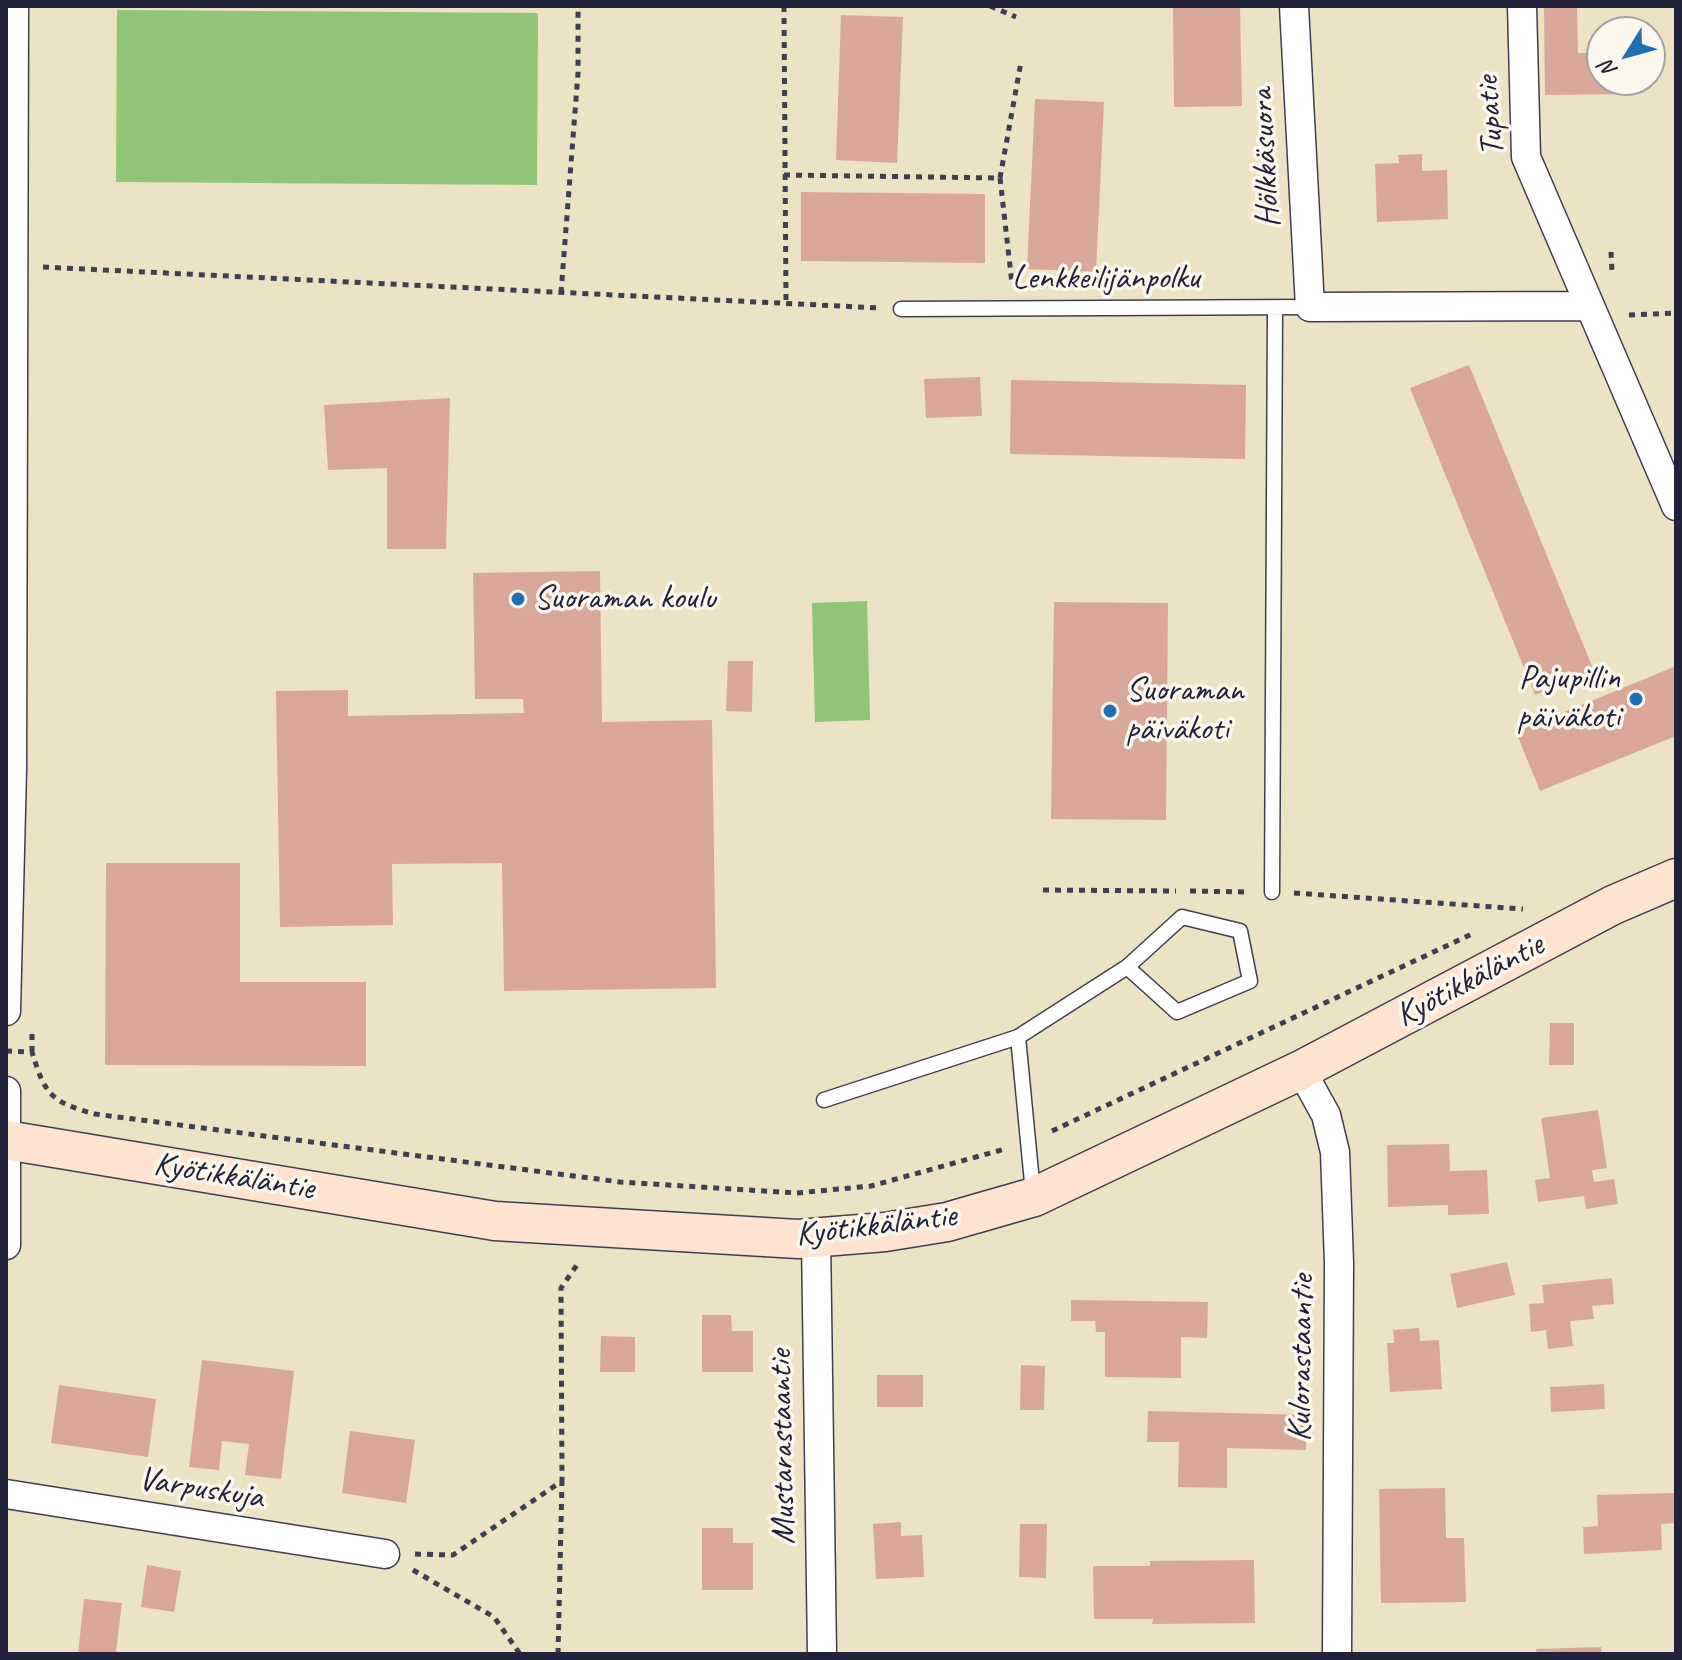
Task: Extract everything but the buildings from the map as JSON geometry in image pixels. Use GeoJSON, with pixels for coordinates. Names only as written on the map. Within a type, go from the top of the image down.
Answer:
{"type":"FeatureCollection","features":[{"type":"Feature","properties":{"kind":"main road","name":"Kyötikkäläntie"},"geometry":{"type":"LineString","coordinates":[[6,1140],[495,1221],[816,1238],[885,1232],[947,1222],[1034,1197],[1301,1070],[1613,905],[1676,878]]}},
{"type":"Feature","properties":{"kind":"street"},"geometry":{"type":"LineString","coordinates":[[6,1011],[8,345],[12,265],[14,6]]}},
{"type":"Feature","properties":{"kind":"street","name":"Hölkkäsuora"},"geometry":{"type":"LineString","coordinates":[[1294,6],[1310,307]]}},
{"type":"Feature","properties":{"kind":"street","name":"Tupatie"},"geometry":{"type":"LineString","coordinates":[[1522,6],[1526,157],[1676,506]]}},
{"type":"Feature","properties":{"kind":"street"},"geometry":{"type":"LineString","coordinates":[[1310,307],[1593,313]]}},
{"type":"Feature","properties":{"kind":"street","name":"Kulorastaantie"},"geometry":{"type":"LineString","coordinates":[[1301,1070],[1326,1115],[1335,1152],[1339,1263],[1337,1654]]}},
{"type":"Feature","properties":{"kind":"street"},"geometry":{"type":"LineString","coordinates":[[6,1091],[6,1245]]}},
{"type":"Feature","properties":{"kind":"street","name":"Mustarastaantie"},"geometry":{"type":"LineString","coordinates":[[816,1238],[822,1654]]}},
{"type":"Feature","properties":{"kind":"street","name":"Varpuskuja"},"geometry":{"type":"LineString","coordinates":[[6,1494],[385,1554]]}},
{"type":"Feature","properties":{"kind":"lane","name":"Lenkkeilijänpolku"},"geometry":{"type":"LineString","coordinates":[[901,309],[1275,310],[1310,307]]}},
{"type":"Feature","properties":{"kind":"lane"},"geometry":{"type":"LineString","coordinates":[[1272,892],[1275,310]]}},
{"type":"Feature","properties":{"kind":"lane"},"geometry":{"type":"LineString","coordinates":[[824,1100],[1018,1037],[1127,967],[1182,917],[1240,931],[1250,981],[1177,1012],[1127,967]]}},
{"type":"Feature","properties":{"kind":"lane"},"geometry":{"type":"LineString","coordinates":[[1018,1037],[1034,1197]]}},
{"type":"Feature","properties":{"kind":"path"},"geometry":{"type":"LineString","coordinates":[[561,293],[578,73],[578,6]]}},
{"type":"Feature","properties":{"kind":"path"},"geometry":{"type":"LineString","coordinates":[[784,6],[786,305]]}},
{"type":"Feature","properties":{"kind":"path"},"geometry":{"type":"LineString","coordinates":[[990,6],[1016,17]]}},
{"type":"Feature","properties":{"kind":"path"},"geometry":{"type":"LineString","coordinates":[[1014,308],[1000,178],[1021,62]]}},
{"type":"Feature","properties":{"kind":"path"},"geometry":{"type":"LineString","coordinates":[[784,175],[1000,178]]}},
{"type":"Feature","properties":{"kind":"path"},"geometry":{"type":"LineString","coordinates":[[12,265],[901,309]]}},
{"type":"Feature","properties":{"kind":"path"},"geometry":{"type":"LineString","coordinates":[[1593,313],[1676,313]]}},
{"type":"Feature","properties":{"kind":"path"},"geometry":{"type":"LineString","coordinates":[[558,1654],[562,1481],[561,1288],[604,1227]]}},
{"type":"Feature","properties":{"kind":"path"},"geometry":{"type":"LineString","coordinates":[[385,1554],[453,1555],[562,1481]]}},
{"type":"Feature","properties":{"kind":"path"},"geometry":{"type":"LineString","coordinates":[[385,1554],[494,1617],[520,1654]]}},
{"type":"Feature","properties":{"kind":"green space"},"geometry":{"type":"Polygon","coordinates":[[[117,10],[538,13],[537,185],[116,182],[117,10]]]}},
{"type":"Feature","properties":{"kind":"green space"},"geometry":{"type":"Polygon","coordinates":[[[867,601],[870,720],[815,722],[812,603],[867,601]]]}},
{"type":"Feature","properties":{"kind":"place","name":"Suoraman koulu"},"geometry":{"type":"Point","coordinates":[518,599]}},
{"type":"Feature","properties":{"kind":"place","name":"Pajupillin päiväkoti"},"geometry":{"type":"Point","coordinates":[1636,699]}},
{"type":"Feature","properties":{"kind":"place","name":"Suoraman päiväkoti"},"geometry":{"type":"Point","coordinates":[1110,711]}}]}
